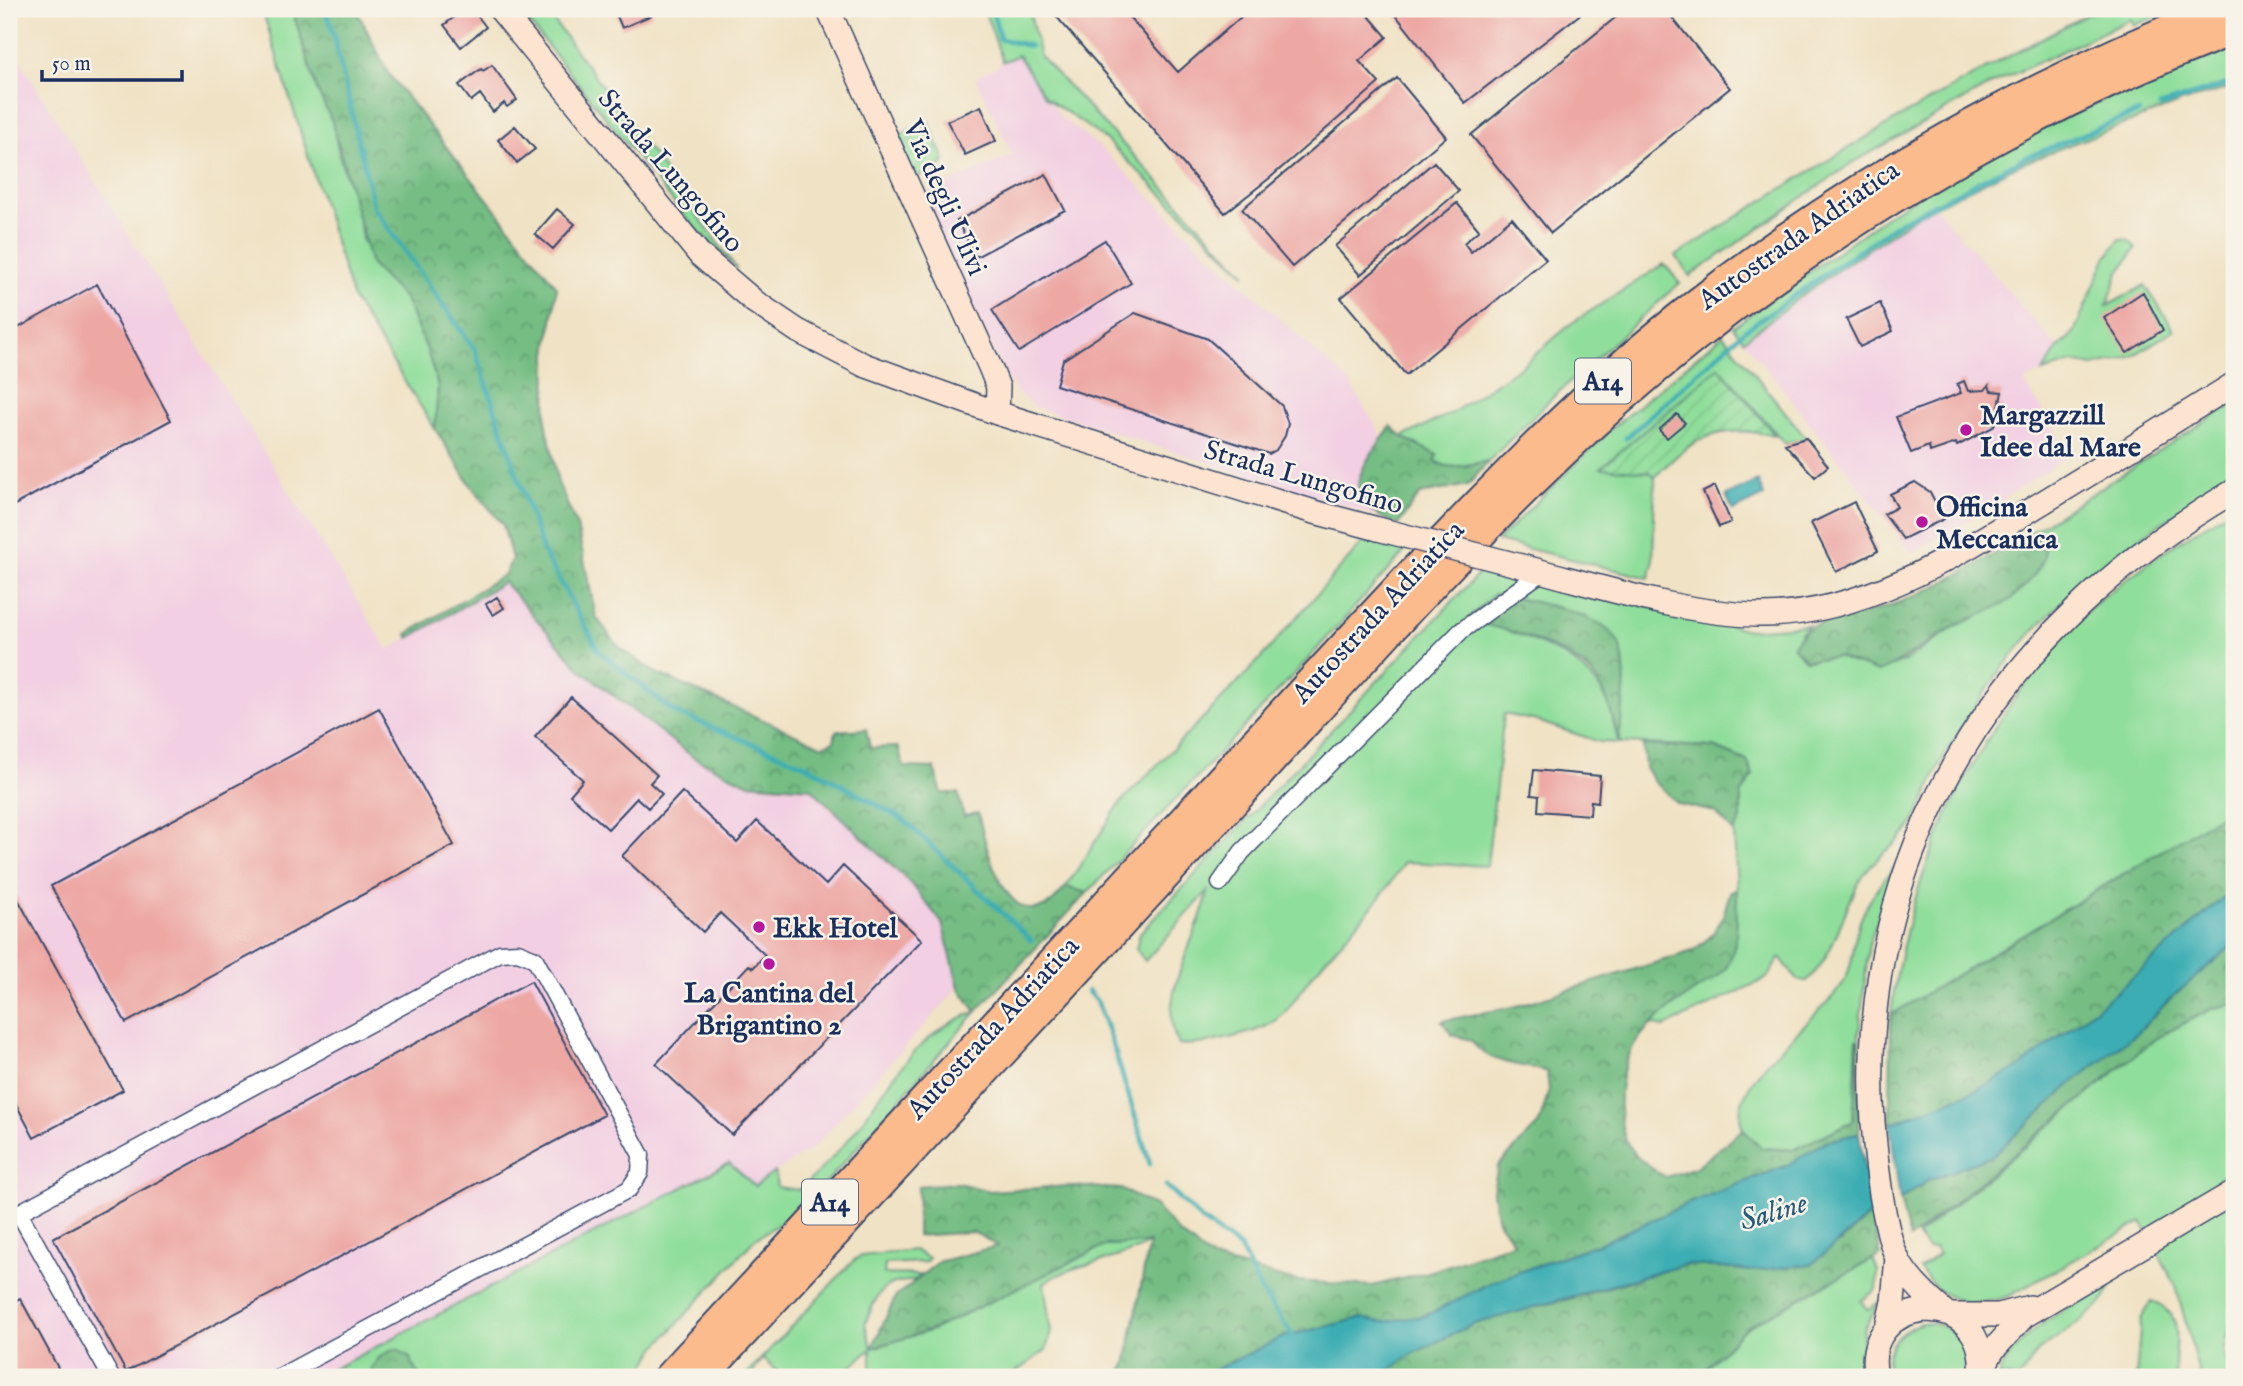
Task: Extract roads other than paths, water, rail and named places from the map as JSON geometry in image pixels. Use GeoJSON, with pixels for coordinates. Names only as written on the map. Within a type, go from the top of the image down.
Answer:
{"type":"FeatureCollection","features":[{"type":"Feature","properties":{"kind":"highway","name":"Autostrada Adriatica"},"geometry":{"type":"LineString","coordinates":[[668,1377],[1001,1035],[1116,911],[1498,482],[1593,390],[1695,304],[1795,231],[1918,152],[2036,88],[2217,9]]}},
{"type":"Feature","properties":{"kind":"highway","name":"Autostrada Adriatica"},"geometry":{"type":"LineString","coordinates":[[1116,911],[1510,506],[1615,405],[1712,324],[1816,247],[1939,169],[2056,106],[2147,64],[2234,30]]}},
{"type":"Feature","properties":{"kind":"highway","name":"Autostrada Adriatica"},"geometry":{"type":"LineString","coordinates":[[703,1377],[1001,1035]]}},
{"type":"Feature","properties":{"kind":"street","name":"Strada Lungofino"},"geometry":{"type":"LineString","coordinates":[[500,9],[687,240],[755,302],[798,331],[864,365],[997,413],[1314,512],[1703,610],[1767,615],[1819,608],[1863,595],[1945,560],[2234,384]]}},
{"type":"Feature","properties":{"kind":"street","name":"Via degli Ulivi"},"geometry":{"type":"LineString","coordinates":[[828,9],[990,367],[998,387],[997,413]]}},
{"type":"Feature","properties":{"kind":"street"},"geometry":{"type":"LineString","coordinates":[[1874,1376],[1875,1349],[1887,1327],[1899,1267],[1878,1165],[1872,1103],[1872,1040],[1885,947],[1906,865],[1940,786],[1975,727],[2021,667],[2098,586],[2165,534],[2234,491]]}},
{"type":"Feature","properties":{"kind":"street"},"geometry":{"type":"LineString","coordinates":[[1220,883],[1242,852],[1461,631],[1532,569]]}},
{"type":"Feature","properties":{"kind":"street"},"geometry":{"type":"LineString","coordinates":[[111,1377],[14,1215],[500,953],[518,953],[535,959],[641,1155],[640,1172],[629,1189],[279,1377]]}},
{"type":"Feature","properties":{"kind":"street"},"geometry":{"type":"LineString","coordinates":[[1981,1374],[2007,1332],[2043,1302],[2234,1192]]}},
{"type":"Feature","properties":{"kind":"street"},"geometry":{"type":"LineString","coordinates":[[1899,1267],[1950,1314],[1966,1325],[1976,1338],[1981,1354],[1981,1374]]}},
{"type":"Feature","properties":{"kind":"street"},"geometry":{"type":"LineString","coordinates":[[1887,1327],[1908,1313],[1934,1310],[1950,1314],[1999,1315],[2043,1302]]}},
{"type":"Feature","properties":{"kind":"water"},"geometry":{"type":"Polygon","coordinates":[[[1758,481],[1764,496],[1733,511],[1726,496],[1758,481]]]}},
{"type":"Feature","properties":{"kind":"water"},"geometry":{"type":"Polygon","coordinates":[[[2234,888],[2234,944],[2171,998],[2137,1033],[2078,1078],[1992,1156],[1927,1181],[1900,1200],[1890,1124],[1974,1091],[2022,1066],[2113,995],[2234,888]]]}},
{"type":"Feature","properties":{"kind":"water","name":"Saline"},"geometry":{"type":"Polygon","coordinates":[[[1859,1133],[1871,1214],[1812,1264],[1751,1271],[1687,1264],[1471,1325],[1412,1354],[1380,1377],[1200,1377],[1283,1337],[1361,1318],[1382,1322],[1426,1316],[1494,1281],[1606,1241],[1689,1203],[1786,1166],[1825,1142],[1859,1133]]]}},
{"type":"Feature","properties":{"kind":"waterway"},"geometry":{"type":"LineString","coordinates":[[324,9],[331,24],[374,208],[475,350],[543,551],[599,651],[674,712],[808,766],[904,820],[1031,940]]}},
{"type":"Feature","properties":{"kind":"waterway"},"geometry":{"type":"LineString","coordinates":[[992,9],[1000,39],[1030,46]]}},
{"type":"Feature","properties":{"kind":"waterway"},"geometry":{"type":"LineString","coordinates":[[2160,106],[2234,82]]}},
{"type":"Feature","properties":{"kind":"waterway"},"geometry":{"type":"LineString","coordinates":[[1626,438],[1744,331],[1900,222],[2025,158],[2139,112]]}},
{"type":"Feature","properties":{"kind":"waterway"},"geometry":{"type":"LineString","coordinates":[[1088,991],[1097,1002],[1109,1033],[1150,1164]]}},
{"type":"Feature","properties":{"kind":"waterway"},"geometry":{"type":"LineString","coordinates":[[1166,1186],[1203,1221],[1240,1248],[1262,1292],[1295,1339]]}},
{"type":"Feature","properties":{"kind":"place","name":"Margazzill Idee dal Mare"},"geometry":{"type":"Point","coordinates":[1966,430]}},
{"type":"Feature","properties":{"kind":"place","name":"Officina Meccanica"},"geometry":{"type":"Point","coordinates":[1922,522]}},
{"type":"Feature","properties":{"kind":"place","name":"Ekk Hotel"},"geometry":{"type":"Point","coordinates":[759,927]}},
{"type":"Feature","properties":{"kind":"place","name":"La Cantina del Brigantino 2"},"geometry":{"type":"Point","coordinates":[769,964]}}]}
